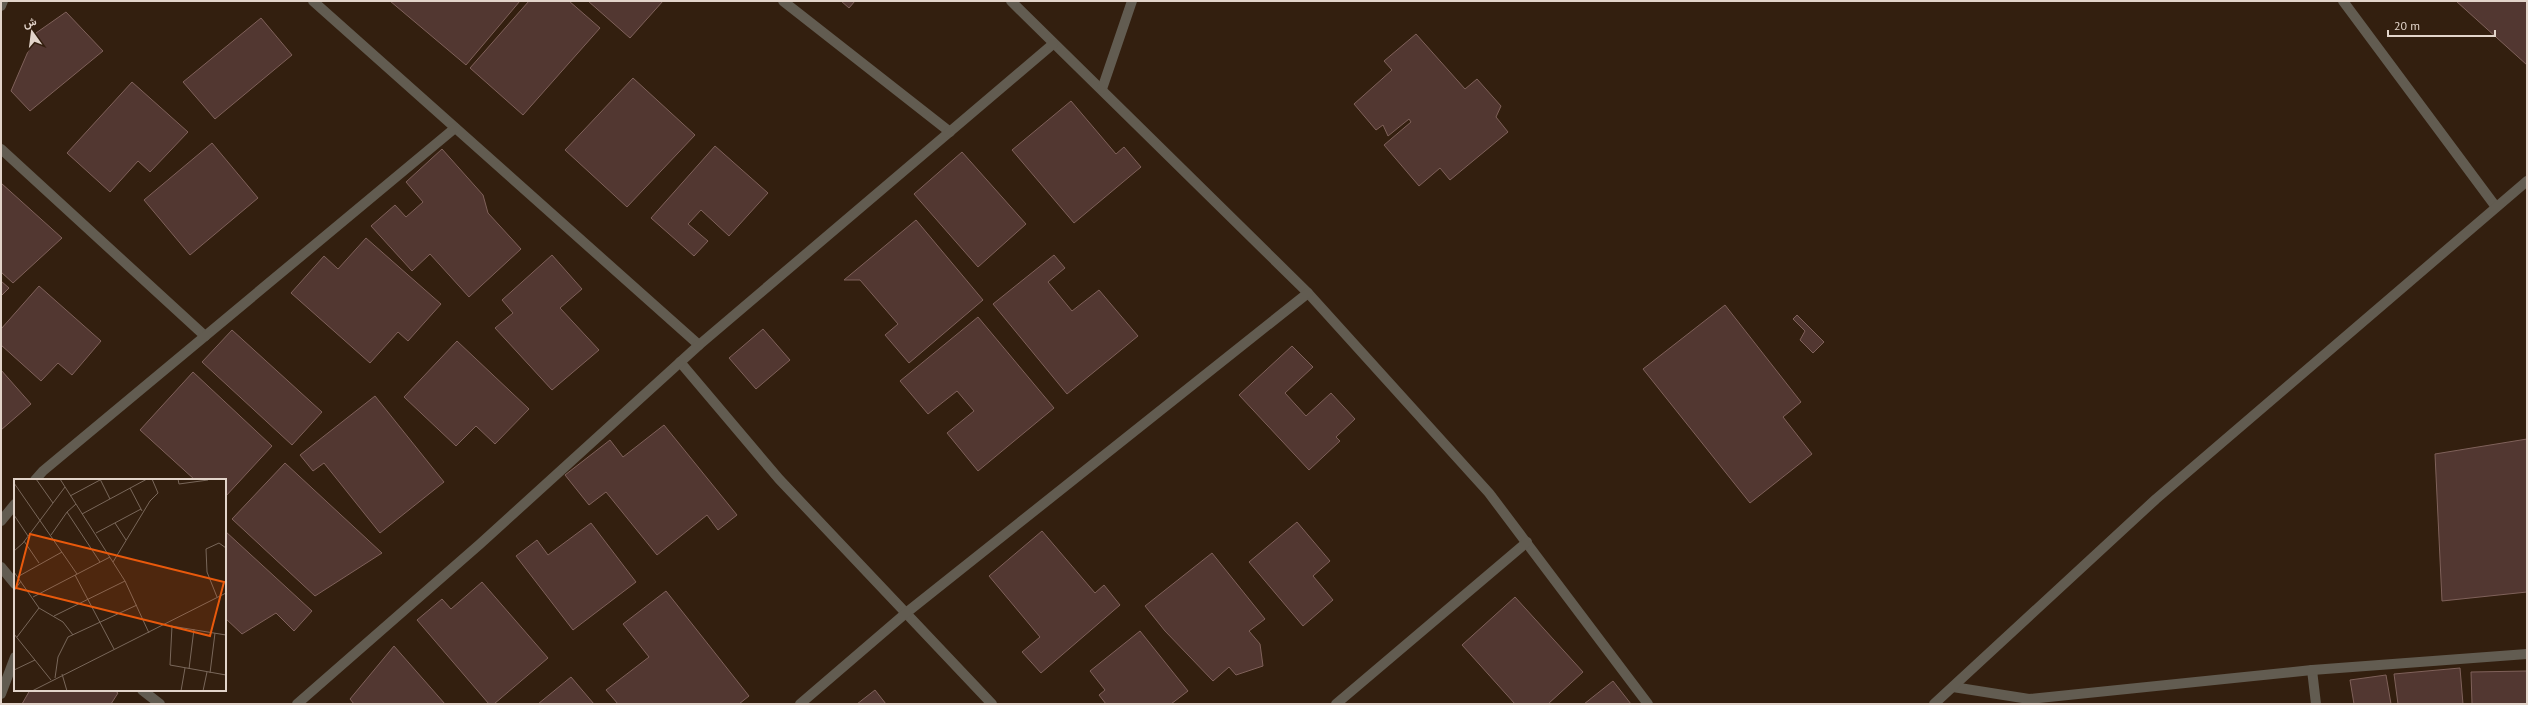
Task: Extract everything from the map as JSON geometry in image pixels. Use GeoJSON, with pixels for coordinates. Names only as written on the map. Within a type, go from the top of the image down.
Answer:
{"type":"FeatureCollection","features":[{"type":"Feature","properties":{"kind":"street"},"geometry":{"type":"LineString","coordinates":[[1,6],[3,1]]}},
{"type":"Feature","properties":{"kind":"street"},"geometry":{"type":"LineString","coordinates":[[313,1],[699,345]]}},
{"type":"Feature","properties":{"kind":"street"},"geometry":{"type":"LineString","coordinates":[[783,1],[950,132]]}},
{"type":"Feature","properties":{"kind":"street"},"geometry":{"type":"LineString","coordinates":[[1011,1],[1053,44],[1102,89],[1308,293],[1489,493],[1648,704]]}},
{"type":"Feature","properties":{"kind":"street"},"geometry":{"type":"LineString","coordinates":[[1102,89],[1132,1]]}},
{"type":"Feature","properties":{"kind":"street"},"geometry":{"type":"LineString","coordinates":[[2343,1],[2496,207]]}},
{"type":"Feature","properties":{"kind":"street"},"geometry":{"type":"LineString","coordinates":[[297,704],[480,544],[699,345],[1053,44]]}},
{"type":"Feature","properties":{"kind":"street"},"geometry":{"type":"LineString","coordinates":[[36,479],[43,471],[455,128]]}},
{"type":"Feature","properties":{"kind":"street"},"geometry":{"type":"LineString","coordinates":[[1,149],[205,336]]}},
{"type":"Feature","properties":{"kind":"street"},"geometry":{"type":"LineString","coordinates":[[1934,704],[2156,499],[2527,181]]}},
{"type":"Feature","properties":{"kind":"street"},"geometry":{"type":"LineString","coordinates":[[800,704],[906,613],[1308,293]]}},
{"type":"Feature","properties":{"kind":"street"},"geometry":{"type":"LineString","coordinates":[[680,362],[779,478],[992,704]]}},
{"type":"Feature","properties":{"kind":"street"},"geometry":{"type":"LineString","coordinates":[[1,521],[14,505]]}},
{"type":"Feature","properties":{"kind":"street"},"geometry":{"type":"LineString","coordinates":[[1336,704],[1527,542]]}},
{"type":"Feature","properties":{"kind":"street"},"geometry":{"type":"LineString","coordinates":[[1,567],[14,583]]}},
{"type":"Feature","properties":{"kind":"street"},"geometry":{"type":"LineString","coordinates":[[1953,687],[2030,701],[2312,670],[2527,654]]}},
{"type":"Feature","properties":{"kind":"street"},"geometry":{"type":"LineString","coordinates":[[1,694],[14,660]]}},
{"type":"Feature","properties":{"kind":"street"},"geometry":{"type":"LineString","coordinates":[[2312,670],[2316,704]]}},
{"type":"Feature","properties":{"kind":"street"},"geometry":{"type":"LineString","coordinates":[[143,691],[160,704]]}},
{"type":"Feature","properties":{"kind":"building"},"geometry":{"type":"Polygon","coordinates":[[[390,1],[520,1],[466,65],[390,1]]]}},
{"type":"Feature","properties":{"kind":"building"},"geometry":{"type":"Polygon","coordinates":[[[529,1],[569,1],[600,28],[523,115],[470,68],[529,1]]]}},
{"type":"Feature","properties":{"kind":"building"},"geometry":{"type":"Polygon","coordinates":[[[588,1],[663,1],[630,38],[588,1]]]}},
{"type":"Feature","properties":{"kind":"building"},"geometry":{"type":"Polygon","coordinates":[[[841,1],[855,1],[849,8],[841,1]]]}},
{"type":"Feature","properties":{"kind":"building"},"geometry":{"type":"Polygon","coordinates":[[[2456,1],[2527,1],[2527,65],[2456,1]]]}},
{"type":"Feature","properties":{"kind":"building"},"geometry":{"type":"Polygon","coordinates":[[[66,12],[103,51],[30,111],[11,91],[36,33],[66,12]]]}},
{"type":"Feature","properties":{"kind":"building"},"geometry":{"type":"Polygon","coordinates":[[[261,18],[292,55],[215,119],[183,82],[261,18]]]}},
{"type":"Feature","properties":{"kind":"building"},"geometry":{"type":"Polygon","coordinates":[[[1416,34],[1465,89],[1477,79],[1501,106],[1496,117],[1508,132],[1450,180],[1440,168],[1419,186],[1384,145],[1411,122],[1409,119],[1388,136],[1383,125],[1376,130],[1354,104],[1392,70],[1384,61],[1416,34]]]}},
{"type":"Feature","properties":{"kind":"building"},"geometry":{"type":"Polygon","coordinates":[[[633,78],[695,135],[627,207],[565,150],[633,78]]]}},
{"type":"Feature","properties":{"kind":"building"},"geometry":{"type":"Polygon","coordinates":[[[132,82],[188,132],[150,172],[138,161],[110,192],[67,153],[132,82]]]}},
{"type":"Feature","properties":{"kind":"building"},"geometry":{"type":"Polygon","coordinates":[[[1071,101],[1116,154],[1124,147],[1141,167],[1074,223],[1012,150],[1071,101]]]}},
{"type":"Feature","properties":{"kind":"building"},"geometry":{"type":"Polygon","coordinates":[[[212,143],[258,198],[190,255],[144,200],[212,143]]]}},
{"type":"Feature","properties":{"kind":"building"},"geometry":{"type":"Polygon","coordinates":[[[715,146],[768,193],[729,236],[701,210],[688,224],[708,241],[694,256],[651,218],[715,146]]]}},
{"type":"Feature","properties":{"kind":"building"},"geometry":{"type":"Polygon","coordinates":[[[442,149],[483,195],[488,213],[521,249],[469,297],[430,254],[412,271],[371,226],[395,205],[406,217],[423,202],[406,182],[442,149]]]}},
{"type":"Feature","properties":{"kind":"building"},"geometry":{"type":"Polygon","coordinates":[[[962,152],[1026,224],[978,267],[914,194],[962,152]]]}},
{"type":"Feature","properties":{"kind":"building"},"geometry":{"type":"Polygon","coordinates":[[[1,183],[62,238],[13,283],[1,272],[1,183]]]}},
{"type":"Feature","properties":{"kind":"building"},"geometry":{"type":"Polygon","coordinates":[[[916,220],[983,300],[909,363],[885,335],[898,324],[860,280],[844,280],[916,220]]]}},
{"type":"Feature","properties":{"kind":"building"},"geometry":{"type":"Polygon","coordinates":[[[366,238],[441,304],[408,341],[398,332],[370,363],[291,293],[324,256],[338,269],[366,238]]]}},
{"type":"Feature","properties":{"kind":"building"},"geometry":{"type":"Polygon","coordinates":[[[552,255],[582,289],[560,308],[599,350],[552,390],[495,328],[513,313],[502,300],[552,255]]]}},
{"type":"Feature","properties":{"kind":"building"},"geometry":{"type":"Polygon","coordinates":[[[1054,255],[1065,268],[1048,282],[1072,311],[1099,290],[1138,336],[1067,394],[993,304],[1054,255]]]}},
{"type":"Feature","properties":{"kind":"building"},"geometry":{"type":"Polygon","coordinates":[[[1,281],[9,288],[1,296],[1,281]]]}},
{"type":"Feature","properties":{"kind":"building"},"geometry":{"type":"Polygon","coordinates":[[[39,286],[101,341],[72,375],[58,363],[41,381],[1,345],[1,329],[39,286]]]}},
{"type":"Feature","properties":{"kind":"building"},"geometry":{"type":"Polygon","coordinates":[[[1725,305],[1801,402],[1783,417],[1812,454],[1750,503],[1643,369],[1725,305]]]}},
{"type":"Feature","properties":{"kind":"building"},"geometry":{"type":"Polygon","coordinates":[[[1797,315],[1824,342],[1813,353],[1800,340],[1805,331],[1793,319],[1797,315]]]}},
{"type":"Feature","properties":{"kind":"building"},"geometry":{"type":"Polygon","coordinates":[[[978,317],[1054,408],[978,471],[947,433],[974,411],[957,391],[928,414],[900,381],[978,317]]]}},
{"type":"Feature","properties":{"kind":"building"},"geometry":{"type":"Polygon","coordinates":[[[763,329],[790,360],[756,389],[729,358],[763,329]]]}},
{"type":"Feature","properties":{"kind":"building"},"geometry":{"type":"Polygon","coordinates":[[[232,330],[322,412],[292,445],[202,362],[232,330]]]}},
{"type":"Feature","properties":{"kind":"building"},"geometry":{"type":"Polygon","coordinates":[[[457,341],[529,409],[495,444],[476,426],[456,446],[404,397],[457,341]]]}},
{"type":"Feature","properties":{"kind":"building"},"geometry":{"type":"Polygon","coordinates":[[[1292,346],[1313,367],[1285,393],[1306,416],[1331,393],[1355,419],[1336,437],[1340,441],[1309,470],[1239,395],[1292,346]]]}},
{"type":"Feature","properties":{"kind":"building"},"geometry":{"type":"Polygon","coordinates":[[[1,370],[31,404],[1,430],[1,370]]]}},
{"type":"Feature","properties":{"kind":"building"},"geometry":{"type":"Polygon","coordinates":[[[193,372],[272,446],[226,496],[226,479],[194,479],[140,430],[193,372]]]}},
{"type":"Feature","properties":{"kind":"building"},"geometry":{"type":"Polygon","coordinates":[[[375,396],[444,482],[380,533],[324,463],[313,471],[300,455],[375,396]]]}},
{"type":"Feature","properties":{"kind":"building"},"geometry":{"type":"Polygon","coordinates":[[[664,425],[737,515],[718,530],[707,515],[657,555],[606,492],[589,505],[565,475],[610,440],[623,457],[664,425]]]}},
{"type":"Feature","properties":{"kind":"building"},"geometry":{"type":"Polygon","coordinates":[[[2527,439],[2527,592],[2442,601],[2435,454],[2527,439]]]}},
{"type":"Feature","properties":{"kind":"building"},"geometry":{"type":"Polygon","coordinates":[[[285,463],[382,553],[315,596],[232,519],[285,463]]]}},
{"type":"Feature","properties":{"kind":"building"},"geometry":{"type":"Polygon","coordinates":[[[1297,522],[1330,561],[1313,576],[1333,600],[1303,626],[1249,562],[1297,522]]]}},
{"type":"Feature","properties":{"kind":"building"},"geometry":{"type":"Polygon","coordinates":[[[591,523],[636,582],[573,630],[516,556],[537,540],[548,555],[591,523]]]}},
{"type":"Feature","properties":{"kind":"building"},"geometry":{"type":"Polygon","coordinates":[[[1042,531],[1095,593],[1104,585],[1120,605],[1041,673],[1022,652],[1040,637],[989,576],[1042,531]]]}},
{"type":"Feature","properties":{"kind":"building"},"geometry":{"type":"Polygon","coordinates":[[[226,532],[312,611],[294,631],[276,613],[242,634],[226,619],[226,532]]]}},
{"type":"Feature","properties":{"kind":"building"},"geometry":{"type":"Polygon","coordinates":[[[1212,553],[1265,619],[1249,631],[1260,644],[1263,666],[1236,675],[1229,667],[1213,681],[1165,631],[1145,606],[1212,553]]]}},
{"type":"Feature","properties":{"kind":"building"},"geometry":{"type":"Polygon","coordinates":[[[482,582],[548,658],[494,704],[489,704],[417,620],[442,599],[451,609],[482,582]]]}},
{"type":"Feature","properties":{"kind":"building"},"geometry":{"type":"Polygon","coordinates":[[[666,591],[749,696],[739,704],[618,704],[606,690],[649,657],[623,624],[666,591]]]}},
{"type":"Feature","properties":{"kind":"building"},"geometry":{"type":"Polygon","coordinates":[[[1515,597],[1583,672],[1548,704],[1515,704],[1462,645],[1515,597]]]}},
{"type":"Feature","properties":{"kind":"building"},"geometry":{"type":"Polygon","coordinates":[[[1140,631],[1188,691],[1171,704],[1106,704],[1099,695],[1105,690],[1090,671],[1140,631]]]}},
{"type":"Feature","properties":{"kind":"building"},"geometry":{"type":"Polygon","coordinates":[[[394,646],[445,704],[354,704],[350,699],[394,646]]]}},
{"type":"Feature","properties":{"kind":"building"},"geometry":{"type":"Polygon","coordinates":[[[2460,668],[2463,704],[2398,704],[2394,674],[2460,668]]]}},
{"type":"Feature","properties":{"kind":"building"},"geometry":{"type":"Polygon","coordinates":[[[2527,671],[2527,704],[2472,704],[2471,672],[2527,671]]]}},
{"type":"Feature","properties":{"kind":"building"},"geometry":{"type":"Polygon","coordinates":[[[2386,675],[2391,704],[2354,704],[2350,680],[2386,675]]]}},
{"type":"Feature","properties":{"kind":"building"},"geometry":{"type":"Polygon","coordinates":[[[571,677],[594,704],[538,704],[571,677]]]}},
{"type":"Feature","properties":{"kind":"building"},"geometry":{"type":"Polygon","coordinates":[[[1613,681],[1631,704],[1584,704],[1613,681]]]}},
{"type":"Feature","properties":{"kind":"building"},"geometry":{"type":"Polygon","coordinates":[[[875,690],[886,704],[857,704],[875,690]]]}},
{"type":"Feature","properties":{"kind":"building"},"geometry":{"type":"Polygon","coordinates":[[[29,691],[115,691],[118,693],[111,704],[22,704],[29,691]]]}}]}
